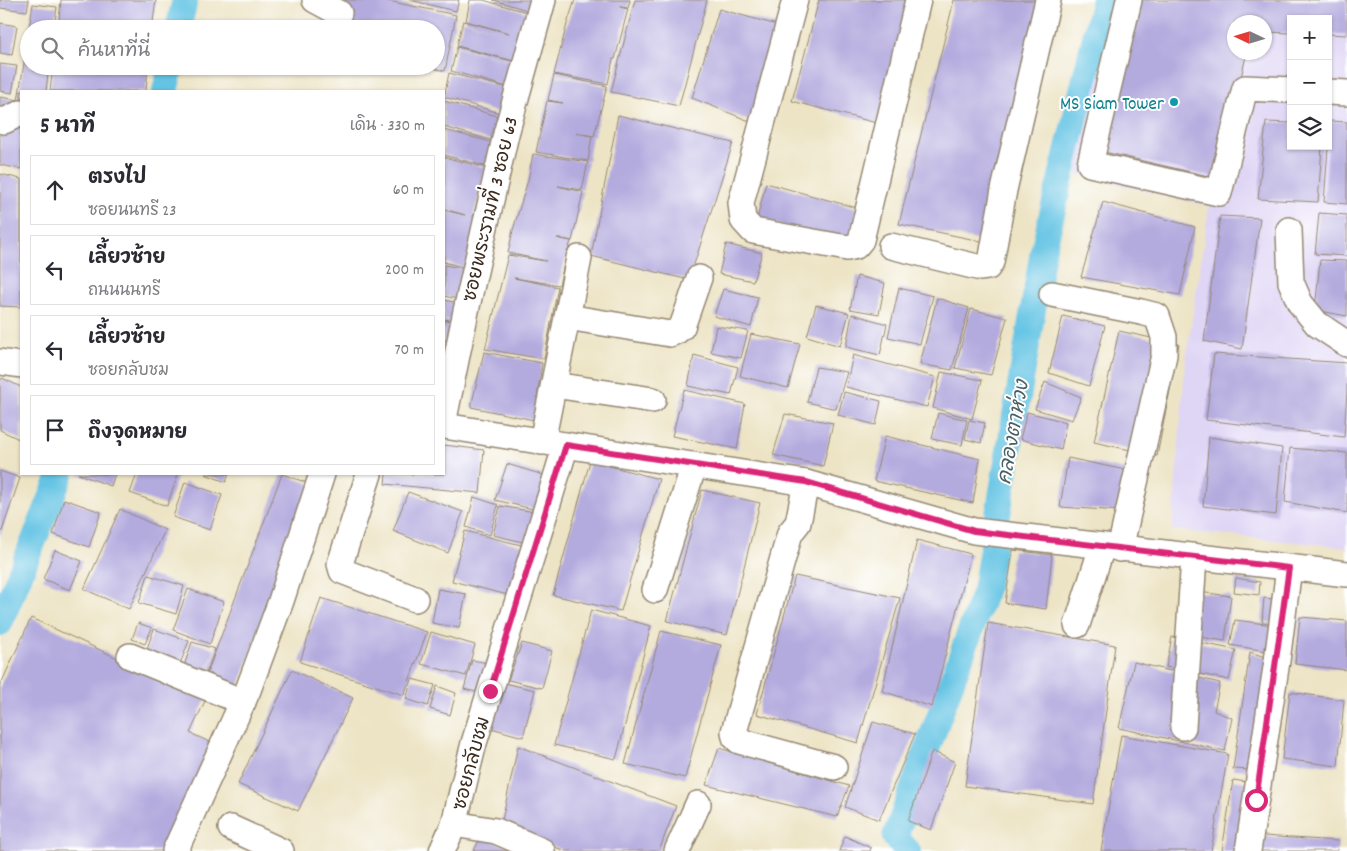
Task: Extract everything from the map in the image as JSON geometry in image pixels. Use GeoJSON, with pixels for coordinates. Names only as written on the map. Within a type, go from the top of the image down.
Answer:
{"type":"FeatureCollection","features":[{"type":"Feature","properties":{"kind":"street"},"geometry":{"type":"LineString","coordinates":[[315,0],[340,13]]}},
{"type":"Feature","properties":{"kind":"street","name":"ซอยพระรามที่ 3 ซอย 63"},"geometry":{"type":"LineString","coordinates":[[445,414],[506,134],[543,0]]}},
{"type":"Feature","properties":{"kind":"street"},"geometry":{"type":"LineString","coordinates":[[795,0],[741,203],[743,220],[753,231],[847,248],[856,246],[861,240],[918,0]]}},
{"type":"Feature","properties":{"kind":"street"},"geometry":{"type":"LineString","coordinates":[[891,246],[980,268],[988,267],[991,262],[1004,190],[1048,0]]}},
{"type":"Feature","properties":{"kind":"street"},"geometry":{"type":"LineString","coordinates":[[1129,0],[1090,164],[1219,193],[1245,88],[1287,90]]}},
{"type":"Feature","properties":{"kind":"street"},"geometry":{"type":"LineString","coordinates":[[1332,92],[1347,93]]}},
{"type":"Feature","properties":{"kind":"street"},"geometry":{"type":"LineString","coordinates":[[0,120],[4,121],[20,113]]}},
{"type":"Feature","properties":{"kind":"street"},"geometry":{"type":"LineString","coordinates":[[1289,230],[1291,282],[1300,303],[1317,324],[1347,344]]}},
{"type":"Feature","properties":{"kind":"street","name":"ซอยกลับชม"},"geometry":{"type":"LineString","coordinates":[[442,851],[454,824],[554,443],[554,385],[578,258]]}},
{"type":"Feature","properties":{"kind":"street"},"geometry":{"type":"LineString","coordinates":[[567,317],[670,334],[682,326],[699,278]]}},
{"type":"Feature","properties":{"kind":"street"},"geometry":{"type":"LineString","coordinates":[[1052,294],[1156,316],[1164,337],[1164,355],[1111,548],[1077,625]]}},
{"type":"Feature","properties":{"kind":"street"},"geometry":{"type":"LineString","coordinates":[[0,362],[20,366]]}},
{"type":"Feature","properties":{"kind":"street"},"geometry":{"type":"LineString","coordinates":[[554,385],[653,400]]}},
{"type":"Feature","properties":{"kind":"street"},"geometry":{"type":"LineString","coordinates":[[445,426],[806,482],[974,531],[1347,574]]}},
{"type":"Feature","properties":{"kind":"street"},"geometry":{"type":"LineString","coordinates":[[656,590],[694,465]]}},
{"type":"Feature","properties":{"kind":"street"},"geometry":{"type":"LineString","coordinates":[[175,851],[243,702],[281,601],[322,475]]}},
{"type":"Feature","properties":{"kind":"street"},"geometry":{"type":"LineString","coordinates":[[369,475],[340,568],[342,571],[416,599]]}},
{"type":"Feature","properties":{"kind":"street"},"geometry":{"type":"LineString","coordinates":[[806,482],[798,523],[790,533],[734,732],[735,737],[739,741],[834,768]]}},
{"type":"Feature","properties":{"kind":"street"},"geometry":{"type":"LineString","coordinates":[[1183,727],[1194,557]]}},
{"type":"Feature","properties":{"kind":"street"},"geometry":{"type":"LineString","coordinates":[[1248,851],[1273,689],[1289,568]]}},
{"type":"Feature","properties":{"kind":"street"},"geometry":{"type":"LineString","coordinates":[[130,656],[243,702]]}},
{"type":"Feature","properties":{"kind":"street"},"geometry":{"type":"LineString","coordinates":[[677,851],[698,804]]}},
{"type":"Feature","properties":{"kind":"street"},"geometry":{"type":"LineString","coordinates":[[454,824],[496,831],[542,851]]}},
{"type":"Feature","properties":{"kind":"street"},"geometry":{"type":"LineString","coordinates":[[231,828],[281,851]]}},
{"type":"Feature","properties":{"kind":"shaded area"},"geometry":{"type":"Polygon","coordinates":[[[1113,0],[1347,0],[1347,547],[1172,530],[1185,366],[1209,206],[1076,174],[1113,0]]]}},
{"type":"Feature","properties":{"kind":"building"},"geometry":{"type":"Polygon","coordinates":[[[0,0],[29,0],[27,11],[0,8],[0,0]]]}},
{"type":"Feature","properties":{"kind":"building"},"geometry":{"type":"Polygon","coordinates":[[[61,0],[156,0],[153,20],[59,20],[61,0]]]}},
{"type":"Feature","properties":{"kind":"building"},"geometry":{"type":"Polygon","coordinates":[[[346,0],[383,0],[456,15],[445,71],[445,20],[341,20],[346,0]]]}},
{"type":"Feature","properties":{"kind":"building"},"geometry":{"type":"Polygon","coordinates":[[[409,0],[459,0],[456,11],[409,0]]]}},
{"type":"Feature","properties":{"kind":"building"},"geometry":{"type":"Polygon","coordinates":[[[470,0],[483,0],[530,13],[514,61],[457,46],[463,21],[509,33],[466,21],[470,0]]]}},
{"type":"Feature","properties":{"kind":"building"},"geometry":{"type":"Polygon","coordinates":[[[493,0],[533,0],[530,11],[493,0]]]}},
{"type":"Feature","properties":{"kind":"building"},"geometry":{"type":"Polygon","coordinates":[[[575,0],[630,0],[628,8],[620,7],[628,9],[615,59],[613,59],[608,84],[554,74],[575,0]]]}},
{"type":"Feature","properties":{"kind":"building"},"geometry":{"type":"Polygon","coordinates":[[[635,0],[707,0],[679,106],[611,92],[635,0]]]}},
{"type":"Feature","properties":{"kind":"building"},"geometry":{"type":"Polygon","coordinates":[[[819,0],[918,0],[888,126],[792,101],[819,0]]]}},
{"type":"Feature","properties":{"kind":"building"},"geometry":{"type":"Polygon","coordinates":[[[954,0],[1049,0],[995,244],[899,224],[954,0]]]}},
{"type":"Feature","properties":{"kind":"building","name":"MS Siam Tower"},"geometry":{"type":"Polygon","coordinates":[[[1136,0],[1347,0],[1347,35],[1332,34],[1332,15],[1287,15],[1287,33],[1272,32],[1272,15],[1227,15],[1227,60],[1245,60],[1217,178],[1100,151],[1136,0]]]}},
{"type":"Feature","properties":{"kind":"building"},"geometry":{"type":"Polygon","coordinates":[[[33,4],[57,7],[55,20],[30,20],[33,4]]]}},
{"type":"Feature","properties":{"kind":"building"},"geometry":{"type":"Polygon","coordinates":[[[719,9],[777,25],[752,122],[692,98],[719,9]]]}},
{"type":"Feature","properties":{"kind":"building"},"geometry":{"type":"Polygon","coordinates":[[[0,23],[17,26],[12,55],[0,53],[0,23]]]}},
{"type":"Feature","properties":{"kind":"building"},"geometry":{"type":"Polygon","coordinates":[[[457,47],[516,62],[508,87],[451,71],[457,47]]]}},
{"type":"Feature","properties":{"kind":"building"},"geometry":{"type":"Polygon","coordinates":[[[0,64],[17,66],[12,93],[0,91],[0,64]]]}},
{"type":"Feature","properties":{"kind":"building"},"geometry":{"type":"Polygon","coordinates":[[[449,73],[508,88],[500,113],[445,97],[449,73]]]}},
{"type":"Feature","properties":{"kind":"building"},"geometry":{"type":"Polygon","coordinates":[[[22,75],[48,75],[46,90],[20,90],[20,169],[0,165],[0,97],[18,100],[22,75]]]}},
{"type":"Feature","properties":{"kind":"building"},"geometry":{"type":"Polygon","coordinates":[[[52,75],[147,75],[146,90],[50,90],[52,75]]]}},
{"type":"Feature","properties":{"kind":"building"},"geometry":{"type":"Polygon","coordinates":[[[554,75],[607,86],[594,136],[576,133],[592,136],[588,161],[536,152],[547,101],[563,103],[548,100],[554,75]]]}},
{"type":"Feature","properties":{"kind":"building"},"geometry":{"type":"Polygon","coordinates":[[[445,101],[501,117],[494,141],[445,127],[445,101]]]}},
{"type":"Feature","properties":{"kind":"building"},"geometry":{"type":"Polygon","coordinates":[[[618,115],[733,143],[689,280],[591,256],[618,115]]]}},
{"type":"Feature","properties":{"kind":"building"},"geometry":{"type":"Polygon","coordinates":[[[1332,121],[1347,122],[1347,204],[1324,202],[1328,150],[1332,150],[1332,121]]]}},
{"type":"Feature","properties":{"kind":"building"},"geometry":{"type":"Polygon","coordinates":[[[1266,122],[1287,123],[1287,150],[1322,150],[1318,202],[1258,199],[1266,122]]]}},
{"type":"Feature","properties":{"kind":"building"},"geometry":{"type":"Polygon","coordinates":[[[445,130],[495,143],[488,167],[445,155],[445,130]]]}},
{"type":"Feature","properties":{"kind":"building"},"geometry":{"type":"Polygon","coordinates":[[[533,154],[588,162],[582,190],[558,186],[583,192],[572,241],[557,238],[571,241],[559,285],[514,278],[558,287],[544,359],[485,349],[508,255],[546,261],[508,253],[528,180],[533,154]]]}},
{"type":"Feature","properties":{"kind":"building"},"geometry":{"type":"Polygon","coordinates":[[[445,157],[487,168],[473,217],[478,219],[466,268],[445,262],[445,210],[465,215],[445,209],[445,157]]]}},
{"type":"Feature","properties":{"kind":"building"},"geometry":{"type":"Polygon","coordinates":[[[0,174],[20,179],[20,307],[0,306],[0,174]]]}},
{"type":"Feature","properties":{"kind":"building"},"geometry":{"type":"Polygon","coordinates":[[[766,183],[868,211],[856,246],[757,219],[766,183]]]}},
{"type":"Feature","properties":{"kind":"building"},"geometry":{"type":"Polygon","coordinates":[[[1103,202],[1195,227],[1180,295],[1081,277],[1103,202]]]}},
{"type":"Feature","properties":{"kind":"building"},"geometry":{"type":"Polygon","coordinates":[[[1319,213],[1347,215],[1347,256],[1315,254],[1319,213]]]}},
{"type":"Feature","properties":{"kind":"building"},"geometry":{"type":"Polygon","coordinates":[[[1220,216],[1260,218],[1242,349],[1204,341],[1220,216]]]}},
{"type":"Feature","properties":{"kind":"building"},"geometry":{"type":"Polygon","coordinates":[[[726,244],[762,253],[753,281],[719,274],[726,244]]]}},
{"type":"Feature","properties":{"kind":"building"},"geometry":{"type":"Polygon","coordinates":[[[1320,260],[1347,261],[1347,316],[1315,310],[1320,260]]]}},
{"type":"Feature","properties":{"kind":"building"},"geometry":{"type":"Polygon","coordinates":[[[445,265],[468,269],[462,300],[445,296],[445,265]]]}},
{"type":"Feature","properties":{"kind":"building"},"geometry":{"type":"Polygon","coordinates":[[[857,276],[885,283],[879,314],[850,309],[857,276]]]}},
{"type":"Feature","properties":{"kind":"building"},"geometry":{"type":"Polygon","coordinates":[[[899,288],[933,296],[920,344],[888,337],[899,288]]]}},
{"type":"Feature","properties":{"kind":"building"},"geometry":{"type":"Polygon","coordinates":[[[723,289],[758,297],[751,327],[714,316],[723,289]]]}},
{"type":"Feature","properties":{"kind":"building"},"geometry":{"type":"Polygon","coordinates":[[[937,298],[969,308],[952,370],[920,364],[937,298]]]}},
{"type":"Feature","properties":{"kind":"building"},"geometry":{"type":"Polygon","coordinates":[[[445,300],[459,303],[456,321],[445,319],[445,300]]]}},
{"type":"Feature","properties":{"kind":"building"},"geometry":{"type":"Polygon","coordinates":[[[816,305],[849,313],[840,346],[807,336],[816,305]]]}},
{"type":"Feature","properties":{"kind":"building"},"geometry":{"type":"Polygon","coordinates":[[[971,309],[1007,318],[991,375],[955,368],[971,309]]]}},
{"type":"Feature","properties":{"kind":"building"},"geometry":{"type":"Polygon","coordinates":[[[852,314],[887,324],[880,355],[846,347],[852,314]]]}},
{"type":"Feature","properties":{"kind":"building"},"geometry":{"type":"Polygon","coordinates":[[[1063,316],[1105,326],[1089,386],[1049,373],[1063,316]]]}},
{"type":"Feature","properties":{"kind":"building"},"geometry":{"type":"Polygon","coordinates":[[[445,320],[455,322],[452,341],[445,340],[445,320]]]}},
{"type":"Feature","properties":{"kind":"building"},"geometry":{"type":"Polygon","coordinates":[[[716,326],[748,331],[741,358],[711,352],[716,326]]]}},
{"type":"Feature","properties":{"kind":"building"},"geometry":{"type":"Polygon","coordinates":[[[1119,331],[1179,344],[1157,456],[1094,442],[1119,331]]]}},
{"type":"Feature","properties":{"kind":"building"},"geometry":{"type":"Polygon","coordinates":[[[751,334],[800,344],[788,388],[740,376],[751,334]]]}},
{"type":"Feature","properties":{"kind":"building"},"geometry":{"type":"Polygon","coordinates":[[[484,352],[542,363],[534,420],[471,407],[484,352]]]}},
{"type":"Feature","properties":{"kind":"building"},"geometry":{"type":"Polygon","coordinates":[[[1214,354],[1347,363],[1344,437],[1206,420],[1214,354]]]}},
{"type":"Feature","properties":{"kind":"building"},"geometry":{"type":"Polygon","coordinates":[[[694,355],[738,367],[731,395],[688,386],[694,355]]]}},
{"type":"Feature","properties":{"kind":"building"},"geometry":{"type":"Polygon","coordinates":[[[853,355],[935,377],[927,407],[846,387],[853,355]]]}},
{"type":"Feature","properties":{"kind":"building"},"geometry":{"type":"Polygon","coordinates":[[[816,367],[847,372],[836,409],[807,402],[816,367]]]}},
{"type":"Feature","properties":{"kind":"building"},"geometry":{"type":"Polygon","coordinates":[[[941,372],[982,380],[972,419],[933,408],[941,372]]]}},
{"type":"Feature","properties":{"kind":"building"},"geometry":{"type":"Polygon","coordinates":[[[2,378],[20,387],[20,440],[0,430],[0,382],[2,378]]]}},
{"type":"Feature","properties":{"kind":"building"},"geometry":{"type":"Polygon","coordinates":[[[1045,382],[1081,397],[1072,420],[1035,409],[1045,382]]]}},
{"type":"Feature","properties":{"kind":"building"},"geometry":{"type":"Polygon","coordinates":[[[684,390],[745,404],[737,449],[672,436],[684,390]]]}},
{"type":"Feature","properties":{"kind":"building"},"geometry":{"type":"Polygon","coordinates":[[[844,392],[881,401],[876,425],[838,415],[844,392]]]}},
{"type":"Feature","properties":{"kind":"building"},"geometry":{"type":"Polygon","coordinates":[[[1027,412],[1066,422],[1061,450],[1020,439],[1027,412]]]}},
{"type":"Feature","properties":{"kind":"building"},"geometry":{"type":"Polygon","coordinates":[[[938,413],[967,420],[962,445],[932,439],[938,413]]]}},
{"type":"Feature","properties":{"kind":"building"},"geometry":{"type":"Polygon","coordinates":[[[785,414],[833,423],[823,466],[773,455],[785,414]]]}},
{"type":"Feature","properties":{"kind":"building"},"geometry":{"type":"Polygon","coordinates":[[[969,420],[985,423],[981,443],[965,439],[969,420]]]}},
{"type":"Feature","properties":{"kind":"building"},"geometry":{"type":"Polygon","coordinates":[[[885,436],[980,459],[973,503],[874,481],[885,436]]]}},
{"type":"Feature","properties":{"kind":"building"},"geometry":{"type":"Polygon","coordinates":[[[1209,437],[1282,448],[1276,515],[1203,506],[1209,437]]]}},
{"type":"Feature","properties":{"kind":"building"},"geometry":{"type":"Polygon","coordinates":[[[445,445],[484,450],[480,493],[385,484],[386,475],[445,475],[445,445]]]}},
{"type":"Feature","properties":{"kind":"building"},"geometry":{"type":"Polygon","coordinates":[[[1290,448],[1347,453],[1347,513],[1285,502],[1290,448]]]}},
{"type":"Feature","properties":{"kind":"building"},"geometry":{"type":"Polygon","coordinates":[[[1068,458],[1130,471],[1121,511],[1060,507],[1068,458]]]}},
{"type":"Feature","properties":{"kind":"building"},"geometry":{"type":"Polygon","coordinates":[[[590,461],[659,479],[621,611],[553,595],[590,461]]]}},
{"type":"Feature","properties":{"kind":"building"},"geometry":{"type":"Polygon","coordinates":[[[507,464],[550,477],[541,511],[495,500],[507,464]]]}},
{"type":"Feature","properties":{"kind":"building"},"geometry":{"type":"Polygon","coordinates":[[[0,471],[20,478],[0,537],[0,471]]]}},
{"type":"Feature","properties":{"kind":"building"},"geometry":{"type":"Polygon","coordinates":[[[81,475],[115,475],[111,486],[81,475]]]}},
{"type":"Feature","properties":{"kind":"building"},"geometry":{"type":"Polygon","coordinates":[[[137,475],[178,475],[167,506],[130,493],[137,475]]]}},
{"type":"Feature","properties":{"kind":"building"},"geometry":{"type":"Polygon","coordinates":[[[208,475],[229,475],[226,482],[208,475]]]}},
{"type":"Feature","properties":{"kind":"building"},"geometry":{"type":"Polygon","coordinates":[[[282,475],[313,485],[237,690],[205,679],[282,475]]]}},
{"type":"Feature","properties":{"kind":"building"},"geometry":{"type":"Polygon","coordinates":[[[185,482],[222,495],[210,530],[173,517],[185,482]]]}},
{"type":"Feature","properties":{"kind":"building"},"geometry":{"type":"Polygon","coordinates":[[[702,490],[760,503],[727,635],[667,621],[702,490]]]}},
{"type":"Feature","properties":{"kind":"building"},"geometry":{"type":"Polygon","coordinates":[[[408,492],[463,512],[448,553],[393,531],[408,492]]]}},
{"type":"Feature","properties":{"kind":"building"},"geometry":{"type":"Polygon","coordinates":[[[474,497],[498,505],[490,535],[466,527],[474,497]]]}},
{"type":"Feature","properties":{"kind":"building"},"geometry":{"type":"Polygon","coordinates":[[[64,499],[101,512],[89,547],[53,534],[64,499]]]}},
{"type":"Feature","properties":{"kind":"building"},"geometry":{"type":"Polygon","coordinates":[[[500,506],[535,512],[527,543],[493,535],[500,506]]]}},
{"type":"Feature","properties":{"kind":"building"},"geometry":{"type":"Polygon","coordinates":[[[120,509],[165,530],[129,609],[84,589],[120,509]]]}},
{"type":"Feature","properties":{"kind":"building"},"geometry":{"type":"Polygon","coordinates":[[[465,531],[525,546],[512,596],[452,581],[465,531]]]}},
{"type":"Feature","properties":{"kind":"building"},"geometry":{"type":"Polygon","coordinates":[[[917,540],[971,554],[932,707],[882,691],[917,540]]]}},
{"type":"Feature","properties":{"kind":"building"},"geometry":{"type":"Polygon","coordinates":[[[55,550],[82,561],[70,590],[43,579],[55,550]]]}},
{"type":"Feature","properties":{"kind":"building"},"geometry":{"type":"Polygon","coordinates":[[[1013,550],[1052,555],[1046,609],[1005,603],[1013,550]]]}},
{"type":"Feature","properties":{"kind":"building"},"geometry":{"type":"Polygon","coordinates":[[[148,575],[184,586],[176,614],[139,603],[148,575]]]}},
{"type":"Feature","properties":{"kind":"building"},"geometry":{"type":"Polygon","coordinates":[[[795,576],[900,598],[858,743],[757,714],[795,576]]]}},
{"type":"Feature","properties":{"kind":"building"},"geometry":{"type":"Polygon","coordinates":[[[1236,578],[1260,582],[1259,595],[1234,592],[1236,578]]]}},
{"type":"Feature","properties":{"kind":"building"},"geometry":{"type":"Polygon","coordinates":[[[188,589],[224,602],[210,644],[173,630],[188,589]]]}},
{"type":"Feature","properties":{"kind":"building"},"geometry":{"type":"Polygon","coordinates":[[[438,589],[466,594],[459,628],[432,623],[438,589]]]}},
{"type":"Feature","properties":{"kind":"building"},"geometry":{"type":"Polygon","coordinates":[[[1198,592],[1231,596],[1225,641],[1194,636],[1198,592]]]}},
{"type":"Feature","properties":{"kind":"building"},"geometry":{"type":"Polygon","coordinates":[[[321,598],[427,632],[404,695],[300,662],[321,598]]]}},
{"type":"Feature","properties":{"kind":"building"},"geometry":{"type":"Polygon","coordinates":[[[1264,598],[1281,600],[1279,623],[1262,622],[1264,598]]]}},
{"type":"Feature","properties":{"kind":"building"},"geometry":{"type":"Polygon","coordinates":[[[591,610],[651,626],[616,759],[554,745],[591,610]]]}},
{"type":"Feature","properties":{"kind":"building"},"geometry":{"type":"Polygon","coordinates":[[[1300,617],[1347,621],[1347,670],[1295,664],[1300,617]]]}},
{"type":"Feature","properties":{"kind":"building"},"geometry":{"type":"Polygon","coordinates":[[[31,618],[206,699],[190,733],[214,744],[165,851],[0,851],[0,686],[31,618]]]}},
{"type":"Feature","properties":{"kind":"building"},"geometry":{"type":"Polygon","coordinates":[[[1235,620],[1281,626],[1278,653],[1230,645],[1235,620]]]}},
{"type":"Feature","properties":{"kind":"building"},"geometry":{"type":"Polygon","coordinates":[[[138,623],[152,628],[145,644],[132,639],[138,623]]]}},
{"type":"Feature","properties":{"kind":"building"},"geometry":{"type":"Polygon","coordinates":[[[988,623],[1115,645],[1093,804],[965,786],[988,623]]]}},
{"type":"Feature","properties":{"kind":"building"},"geometry":{"type":"Polygon","coordinates":[[[154,629],[189,641],[178,669],[144,657],[154,629]]]}},
{"type":"Feature","properties":{"kind":"building"},"geometry":{"type":"Polygon","coordinates":[[[661,631],[721,645],[685,778],[625,764],[661,631]]]}},
{"type":"Feature","properties":{"kind":"building"},"geometry":{"type":"Polygon","coordinates":[[[431,632],[475,645],[466,676],[421,664],[431,632]]]}},
{"type":"Feature","properties":{"kind":"building"},"geometry":{"type":"Polygon","coordinates":[[[1172,637],[1236,650],[1229,680],[1166,667],[1172,637]]]}},
{"type":"Feature","properties":{"kind":"building"},"geometry":{"type":"Polygon","coordinates":[[[192,642],[215,649],[204,679],[182,672],[192,642]]]}},
{"type":"Feature","properties":{"kind":"building"},"geometry":{"type":"Polygon","coordinates":[[[522,643],[552,651],[542,688],[508,680],[522,643]]]}},
{"type":"Feature","properties":{"kind":"building"},"geometry":{"type":"Polygon","coordinates":[[[1250,652],[1277,661],[1268,771],[1233,769],[1250,652]]]}},
{"type":"Feature","properties":{"kind":"building"},"geometry":{"type":"Polygon","coordinates":[[[472,660],[488,663],[480,693],[464,689],[472,660]]]}},
{"type":"Feature","properties":{"kind":"building"},"geometry":{"type":"Polygon","coordinates":[[[1134,662],[1220,683],[1214,711],[1232,718],[1225,751],[1119,728],[1134,662]]]}},
{"type":"Feature","properties":{"kind":"building"},"geometry":{"type":"Polygon","coordinates":[[[292,670],[353,698],[298,811],[238,784],[292,670]]]}},
{"type":"Feature","properties":{"kind":"building"},"geometry":{"type":"Polygon","coordinates":[[[412,679],[435,685],[428,706],[406,699],[412,679]]]}},
{"type":"Feature","properties":{"kind":"building"},"geometry":{"type":"Polygon","coordinates":[[[504,683],[535,690],[523,737],[491,728],[504,683]]]}},
{"type":"Feature","properties":{"kind":"building"},"geometry":{"type":"Polygon","coordinates":[[[437,686],[456,693],[450,715],[430,709],[437,686]]]}},
{"type":"Feature","properties":{"kind":"building"},"geometry":{"type":"Polygon","coordinates":[[[1290,692],[1344,700],[1338,766],[1282,759],[1290,692]]]}},
{"type":"Feature","properties":{"kind":"building"},"geometry":{"type":"Polygon","coordinates":[[[873,722],[915,734],[879,820],[845,807],[873,722]]]}},
{"type":"Feature","properties":{"kind":"building"},"geometry":{"type":"Polygon","coordinates":[[[1121,735],[1228,754],[1211,851],[1101,851],[1121,735]]]}},
{"type":"Feature","properties":{"kind":"building"},"geometry":{"type":"Polygon","coordinates":[[[518,746],[676,806],[659,851],[565,851],[501,825],[518,746]]]}},
{"type":"Feature","properties":{"kind":"building"},"geometry":{"type":"Polygon","coordinates":[[[719,748],[849,786],[837,817],[706,785],[719,748]]]}},
{"type":"Feature","properties":{"kind":"building"},"geometry":{"type":"Polygon","coordinates":[[[932,751],[955,762],[931,830],[908,821],[932,751]]]}},
{"type":"Feature","properties":{"kind":"building"},"geometry":{"type":"Polygon","coordinates":[[[1233,780],[1267,785],[1257,851],[1222,851],[1233,780]]]}},
{"type":"Feature","properties":{"kind":"building"},"geometry":{"type":"Polygon","coordinates":[[[481,836],[518,851],[474,851],[481,836]]]}},
{"type":"Feature","properties":{"kind":"building"},"geometry":{"type":"Polygon","coordinates":[[[845,836],[871,848],[870,851],[839,851],[845,836]]]}},
{"type":"Feature","properties":{"kind":"building"},"geometry":{"type":"Polygon","coordinates":[[[1263,836],[1338,841],[1337,851],[1261,851],[1263,836]]]}},
{"type":"Feature","properties":{"kind":"waterway"},"geometry":{"type":"LineString","coordinates":[[180,20],[185,0]]}},
{"type":"Feature","properties":{"kind":"waterway","name":"คลองตาห่วง"},"geometry":{"type":"LineString","coordinates":[[908,851],[895,837],[985,591],[1043,251],[1104,0]]}},
{"type":"Feature","properties":{"kind":"waterway"},"geometry":{"type":"LineString","coordinates":[[165,90],[169,75]]}},
{"type":"Feature","properties":{"kind":"waterway"},"geometry":{"type":"LineString","coordinates":[[0,623],[61,475]]}},
{"type":"Feature","properties":{"kind":"place","name":"MS Siam Tower"},"geometry":{"type":"Point","coordinates":[1174,102]}},
{"type":"Feature","properties":{"kind":"route"},"geometry":{"type":"LineString","coordinates":[[490,691],[566,445],[806,482],[974,531],[1289,568],[1256,800]]}}]}
